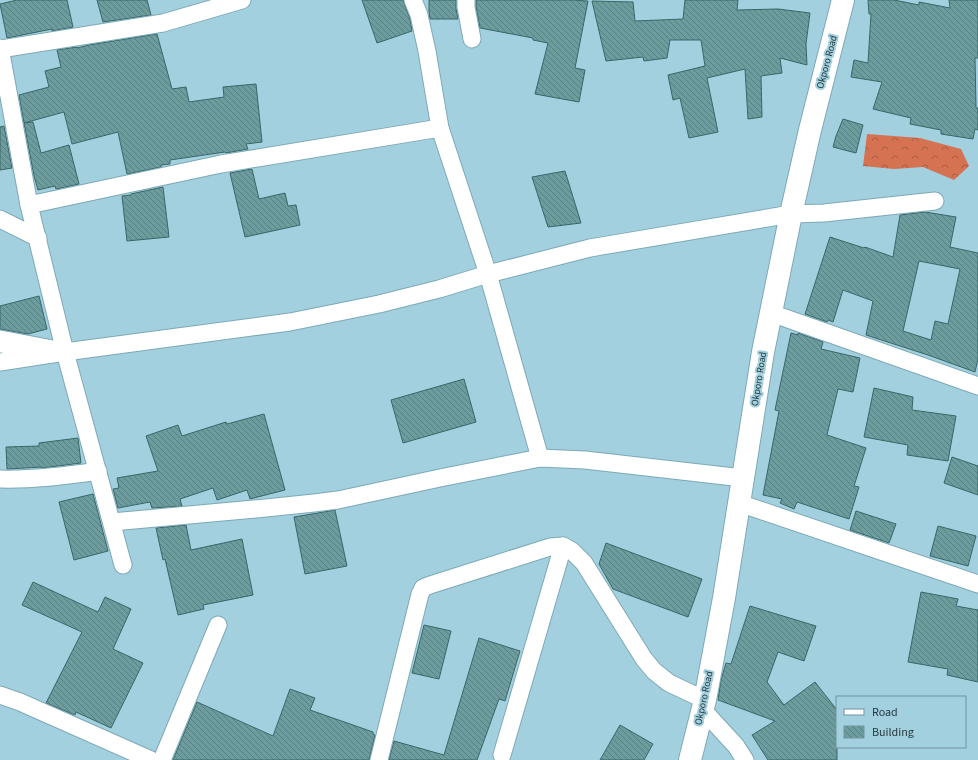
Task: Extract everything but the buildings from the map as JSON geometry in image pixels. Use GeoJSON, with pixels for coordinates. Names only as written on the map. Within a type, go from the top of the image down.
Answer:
{"type":"FeatureCollection","features":[{"type":"Feature","properties":{"kind":"main road","name":"Okporo Road"},"geometry":{"type":"LineString","coordinates":[[690,760],[704,704],[724,598],[763,352],[810,130],[843,0]]}},
{"type":"Feature","properties":{"kind":"street"},"geometry":{"type":"LineString","coordinates":[[123,565],[65,352],[29,205],[0,48],[163,23],[242,0]]}},
{"type":"Feature","properties":{"kind":"street"},"geometry":{"type":"LineString","coordinates":[[413,0],[419,15],[427,51],[440,128],[488,274],[540,458]]}},
{"type":"Feature","properties":{"kind":"street"},"geometry":{"type":"LineString","coordinates":[[466,0],[472,39]]}},
{"type":"Feature","properties":{"kind":"street"},"geometry":{"type":"LineString","coordinates":[[29,205],[221,164],[440,128]]}},
{"type":"Feature","properties":{"kind":"street"},"geometry":{"type":"LineString","coordinates":[[0,362],[290,322],[380,304],[590,248],[791,214],[832,212],[935,201]]}},
{"type":"Feature","properties":{"kind":"street"},"geometry":{"type":"LineString","coordinates":[[0,219],[38,238]]}},
{"type":"Feature","properties":{"kind":"street"},"geometry":{"type":"LineString","coordinates":[[771,313],[978,386]]}},
{"type":"Feature","properties":{"kind":"street"},"geometry":{"type":"LineString","coordinates":[[0,335],[65,352]]}},
{"type":"Feature","properties":{"kind":"street"},"geometry":{"type":"LineString","coordinates":[[0,339],[65,352]]}},
{"type":"Feature","properties":{"kind":"street"},"geometry":{"type":"LineString","coordinates":[[0,344],[65,352]]}},
{"type":"Feature","properties":{"kind":"street"},"geometry":{"type":"LineString","coordinates":[[112,522],[338,500],[540,458],[584,460],[743,478]]}},
{"type":"Feature","properties":{"kind":"street"},"geometry":{"type":"LineString","coordinates":[[0,479],[51,478],[98,471]]}},
{"type":"Feature","properties":{"kind":"street"},"geometry":{"type":"LineString","coordinates":[[739,503],[978,584]]}},
{"type":"Feature","properties":{"kind":"street"},"geometry":{"type":"LineString","coordinates":[[502,755],[563,546]]}},
{"type":"Feature","properties":{"kind":"street"},"geometry":{"type":"LineString","coordinates":[[378,760],[420,594],[423,588],[550,547],[563,546],[572,551],[584,564],[644,659],[654,671],[668,683],[704,704],[745,760]]}},
{"type":"Feature","properties":{"kind":"street"},"geometry":{"type":"LineString","coordinates":[[162,760],[218,625]]}},
{"type":"Feature","properties":{"kind":"street"},"geometry":{"type":"LineString","coordinates":[[0,695],[20,702],[151,760]]}},
{"type":"Feature","properties":{"kind":"green space"},"geometry":{"type":"Polygon","coordinates":[[[867,134],[920,138],[961,149],[969,166],[954,180],[923,167],[894,169],[863,166],[867,134]]]}}]}
